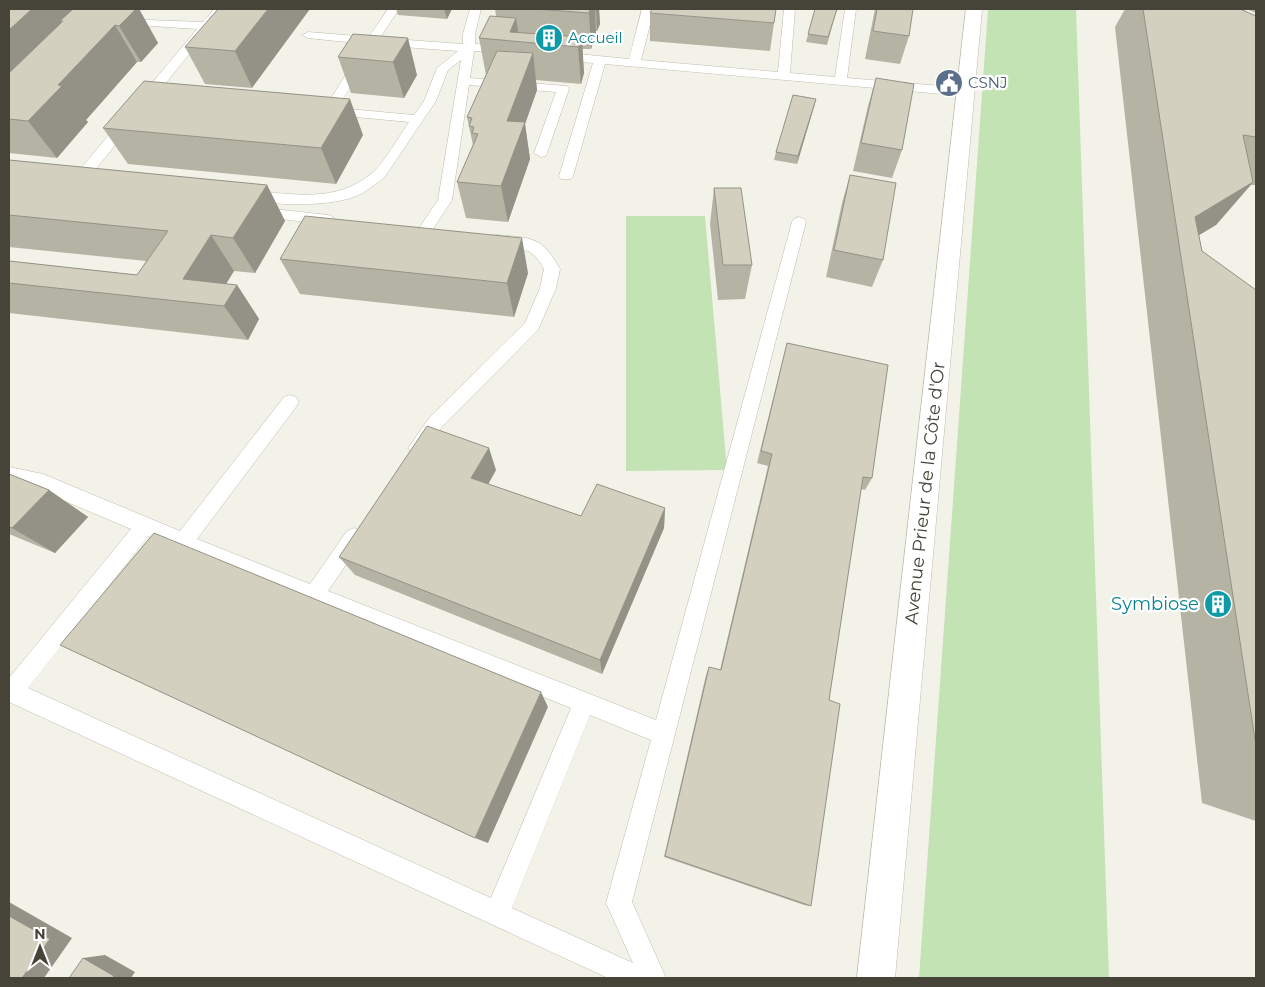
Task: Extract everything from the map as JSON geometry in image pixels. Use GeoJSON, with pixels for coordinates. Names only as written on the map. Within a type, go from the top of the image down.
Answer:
{"type":"FeatureCollection","features":[{"type":"Feature","properties":{"kind":"street","name":"Avenue Prieur de la Côte d'Or"},"geometry":{"type":"LineString","coordinates":[[876,978],[974,9]]}},
{"type":"Feature","properties":{"kind":"lane"},"geometry":{"type":"LineString","coordinates":[[81,178],[220,9]]}},
{"type":"Feature","properties":{"kind":"lane"},"geometry":{"type":"LineString","coordinates":[[394,9],[325,110],[417,119]]}},
{"type":"Feature","properties":{"kind":"lane"},"geometry":{"type":"LineString","coordinates":[[424,231],[445,200],[469,48],[469,34],[476,9]]}},
{"type":"Feature","properties":{"kind":"lane"},"geometry":{"type":"LineString","coordinates":[[634,62],[648,9]]}},
{"type":"Feature","properties":{"kind":"lane"},"geometry":{"type":"LineString","coordinates":[[784,76],[790,9]]}},
{"type":"Feature","properties":{"kind":"lane"},"geometry":{"type":"LineString","coordinates":[[840,81],[851,9]]}},
{"type":"Feature","properties":{"kind":"lane"},"geometry":{"type":"LineString","coordinates":[[111,20],[205,26]]}},
{"type":"Feature","properties":{"kind":"lane"},"geometry":{"type":"LineString","coordinates":[[308,35],[469,48],[522,50]]}},
{"type":"Feature","properties":{"kind":"lane"},"geometry":{"type":"LineString","coordinates":[[234,194],[311,201],[351,193],[379,175],[430,101],[443,68],[469,48]]}},
{"type":"Feature","properties":{"kind":"lane"},"geometry":{"type":"LineString","coordinates":[[548,54],[965,92]]}},
{"type":"Feature","properties":{"kind":"lane"},"geometry":{"type":"LineString","coordinates":[[566,176],[600,60]]}},
{"type":"Feature","properties":{"kind":"lane"},"geometry":{"type":"LineString","coordinates":[[464,80],[563,89],[541,153]]}},
{"type":"Feature","properties":{"kind":"lane"},"geometry":{"type":"LineString","coordinates":[[149,95],[168,97]]}},
{"type":"Feature","properties":{"kind":"lane"},"geometry":{"type":"LineString","coordinates":[[54,175],[100,180]]}},
{"type":"Feature","properties":{"kind":"lane"},"geometry":{"type":"LineString","coordinates":[[237,211],[345,222]]}},
{"type":"Feature","properties":{"kind":"lane"},"geometry":{"type":"LineString","coordinates":[[653,978],[619,904],[799,222]]}},
{"type":"Feature","properties":{"kind":"lane"},"geometry":{"type":"LineString","coordinates":[[408,229],[443,233]]}},
{"type":"Feature","properties":{"kind":"lane"},"geometry":{"type":"LineString","coordinates":[[406,464],[435,423],[532,326],[548,288],[552,269],[544,254],[528,243],[480,238]]}},
{"type":"Feature","properties":{"kind":"lane"},"geometry":{"type":"LineString","coordinates":[[182,542],[290,402]]}},
{"type":"Feature","properties":{"kind":"lane"},"geometry":{"type":"LineString","coordinates":[[9,475],[36,480],[144,527],[664,734]]}},
{"type":"Feature","properties":{"kind":"lane"},"geometry":{"type":"LineString","coordinates":[[314,594],[366,521]]}},
{"type":"Feature","properties":{"kind":"lane"},"geometry":{"type":"LineString","coordinates":[[144,527],[10,691],[637,978]]}},
{"type":"Feature","properties":{"kind":"lane"},"geometry":{"type":"LineString","coordinates":[[497,914],[584,702]]}},
{"type":"Feature","properties":{"kind":"green space"},"geometry":{"type":"Polygon","coordinates":[[[988,9],[1076,9],[1109,978],[919,978],[988,9]]]}},
{"type":"Feature","properties":{"kind":"green space"},"geometry":{"type":"Polygon","coordinates":[[[626,216],[705,216],[727,470],[626,471],[626,216]]]}},
{"type":"Feature","properties":{"kind":"building"},"geometry":{"type":"Polygon","coordinates":[[[9,9],[32,9],[9,30],[9,9]]]}},
{"type":"Feature","properties":{"kind":"building"},"geometry":{"type":"Polygon","coordinates":[[[73,9],[136,9],[119,26],[115,25],[58,85],[62,86],[28,121],[9,119],[9,73],[73,9]]]}},
{"type":"Feature","properties":{"kind":"building"},"geometry":{"type":"Polygon","coordinates":[[[218,9],[268,9],[235,51],[185,47],[218,9]]]}},
{"type":"Feature","properties":{"kind":"building"},"geometry":{"type":"Polygon","coordinates":[[[535,9],[590,9],[589,13],[535,9]]]}},
{"type":"Feature","properties":{"kind":"building"},"geometry":{"type":"Polygon","coordinates":[[[652,9],[776,9],[774,23],[650,13],[652,9]]]}},
{"type":"Feature","properties":{"kind":"building"},"geometry":{"type":"Polygon","coordinates":[[[815,9],[837,9],[828,37],[808,34],[815,9]]]}},
{"type":"Feature","properties":{"kind":"building"},"geometry":{"type":"Polygon","coordinates":[[[877,9],[913,9],[909,36],[873,31],[877,9]]]}},
{"type":"Feature","properties":{"kind":"building"},"geometry":{"type":"Polygon","coordinates":[[[1143,9],[1240,9],[1256,16],[1256,137],[1243,135],[1253,182],[1195,217],[1202,251],[1256,290],[1256,746],[1143,9]]]}},
{"type":"Feature","properties":{"kind":"building"},"geometry":{"type":"Polygon","coordinates":[[[490,16],[516,18],[510,32],[582,37],[578,47],[479,38],[490,16]]]}},
{"type":"Feature","properties":{"kind":"building"},"geometry":{"type":"Polygon","coordinates":[[[353,34],[408,38],[393,62],[338,57],[353,34]]]}},
{"type":"Feature","properties":{"kind":"building"},"geometry":{"type":"Polygon","coordinates":[[[497,51],[533,53],[507,121],[525,122],[501,186],[457,182],[478,134],[472,133],[474,127],[469,126],[472,118],[467,117],[497,51]]]}},
{"type":"Feature","properties":{"kind":"building"},"geometry":{"type":"Polygon","coordinates":[[[876,78],[914,84],[902,150],[861,143],[876,78]]]}},
{"type":"Feature","properties":{"kind":"building"},"geometry":{"type":"Polygon","coordinates":[[[144,81],[350,99],[321,148],[103,128],[144,81]]]}},
{"type":"Feature","properties":{"kind":"building"},"geometry":{"type":"Polygon","coordinates":[[[793,95],[816,99],[798,156],[776,152],[793,95]]]}},
{"type":"Feature","properties":{"kind":"building"},"geometry":{"type":"Polygon","coordinates":[[[9,160],[267,185],[233,238],[211,235],[183,279],[237,285],[224,306],[9,283],[9,261],[137,275],[168,231],[9,215],[9,160]]]}},
{"type":"Feature","properties":{"kind":"building"},"geometry":{"type":"Polygon","coordinates":[[[850,175],[896,183],[883,260],[834,250],[850,175]]]}},
{"type":"Feature","properties":{"kind":"building"},"geometry":{"type":"Polygon","coordinates":[[[714,188],[741,188],[752,265],[723,265],[714,188]]]}},
{"type":"Feature","properties":{"kind":"building"},"geometry":{"type":"Polygon","coordinates":[[[305,216],[522,238],[507,283],[280,259],[305,216]]]}},
{"type":"Feature","properties":{"kind":"building"},"geometry":{"type":"Polygon","coordinates":[[[787,343],[888,365],[872,478],[863,477],[829,700],[840,704],[811,906],[665,856],[709,667],[721,670],[772,454],[761,451],[787,343]]]}},
{"type":"Feature","properties":{"kind":"building"},"geometry":{"type":"Polygon","coordinates":[[[427,426],[489,448],[471,478],[581,516],[597,484],[665,508],[600,660],[339,557],[427,426]]]}},
{"type":"Feature","properties":{"kind":"building"},"geometry":{"type":"Polygon","coordinates":[[[9,474],[49,490],[12,528],[9,527],[9,474]]]}},
{"type":"Feature","properties":{"kind":"building"},"geometry":{"type":"Polygon","coordinates":[[[154,533],[541,692],[475,838],[60,645],[154,533]]]}},
{"type":"Feature","properties":{"kind":"building"},"geometry":{"type":"Polygon","coordinates":[[[9,916],[50,939],[22,978],[9,978],[9,916]]]}},
{"type":"Feature","properties":{"kind":"building"},"geometry":{"type":"Polygon","coordinates":[[[83,958],[114,976],[112,978],[69,978],[83,958]]]}},
{"type":"Feature","properties":{"kind":"place","name":"Accueil"},"geometry":{"type":"Point","coordinates":[549,38]}},
{"type":"Feature","properties":{"kind":"place","name":"CSNJ"},"geometry":{"type":"Point","coordinates":[949,83]}},
{"type":"Feature","properties":{"kind":"place","name":"Symbiose"},"geometry":{"type":"Point","coordinates":[1218,604]}}]}
